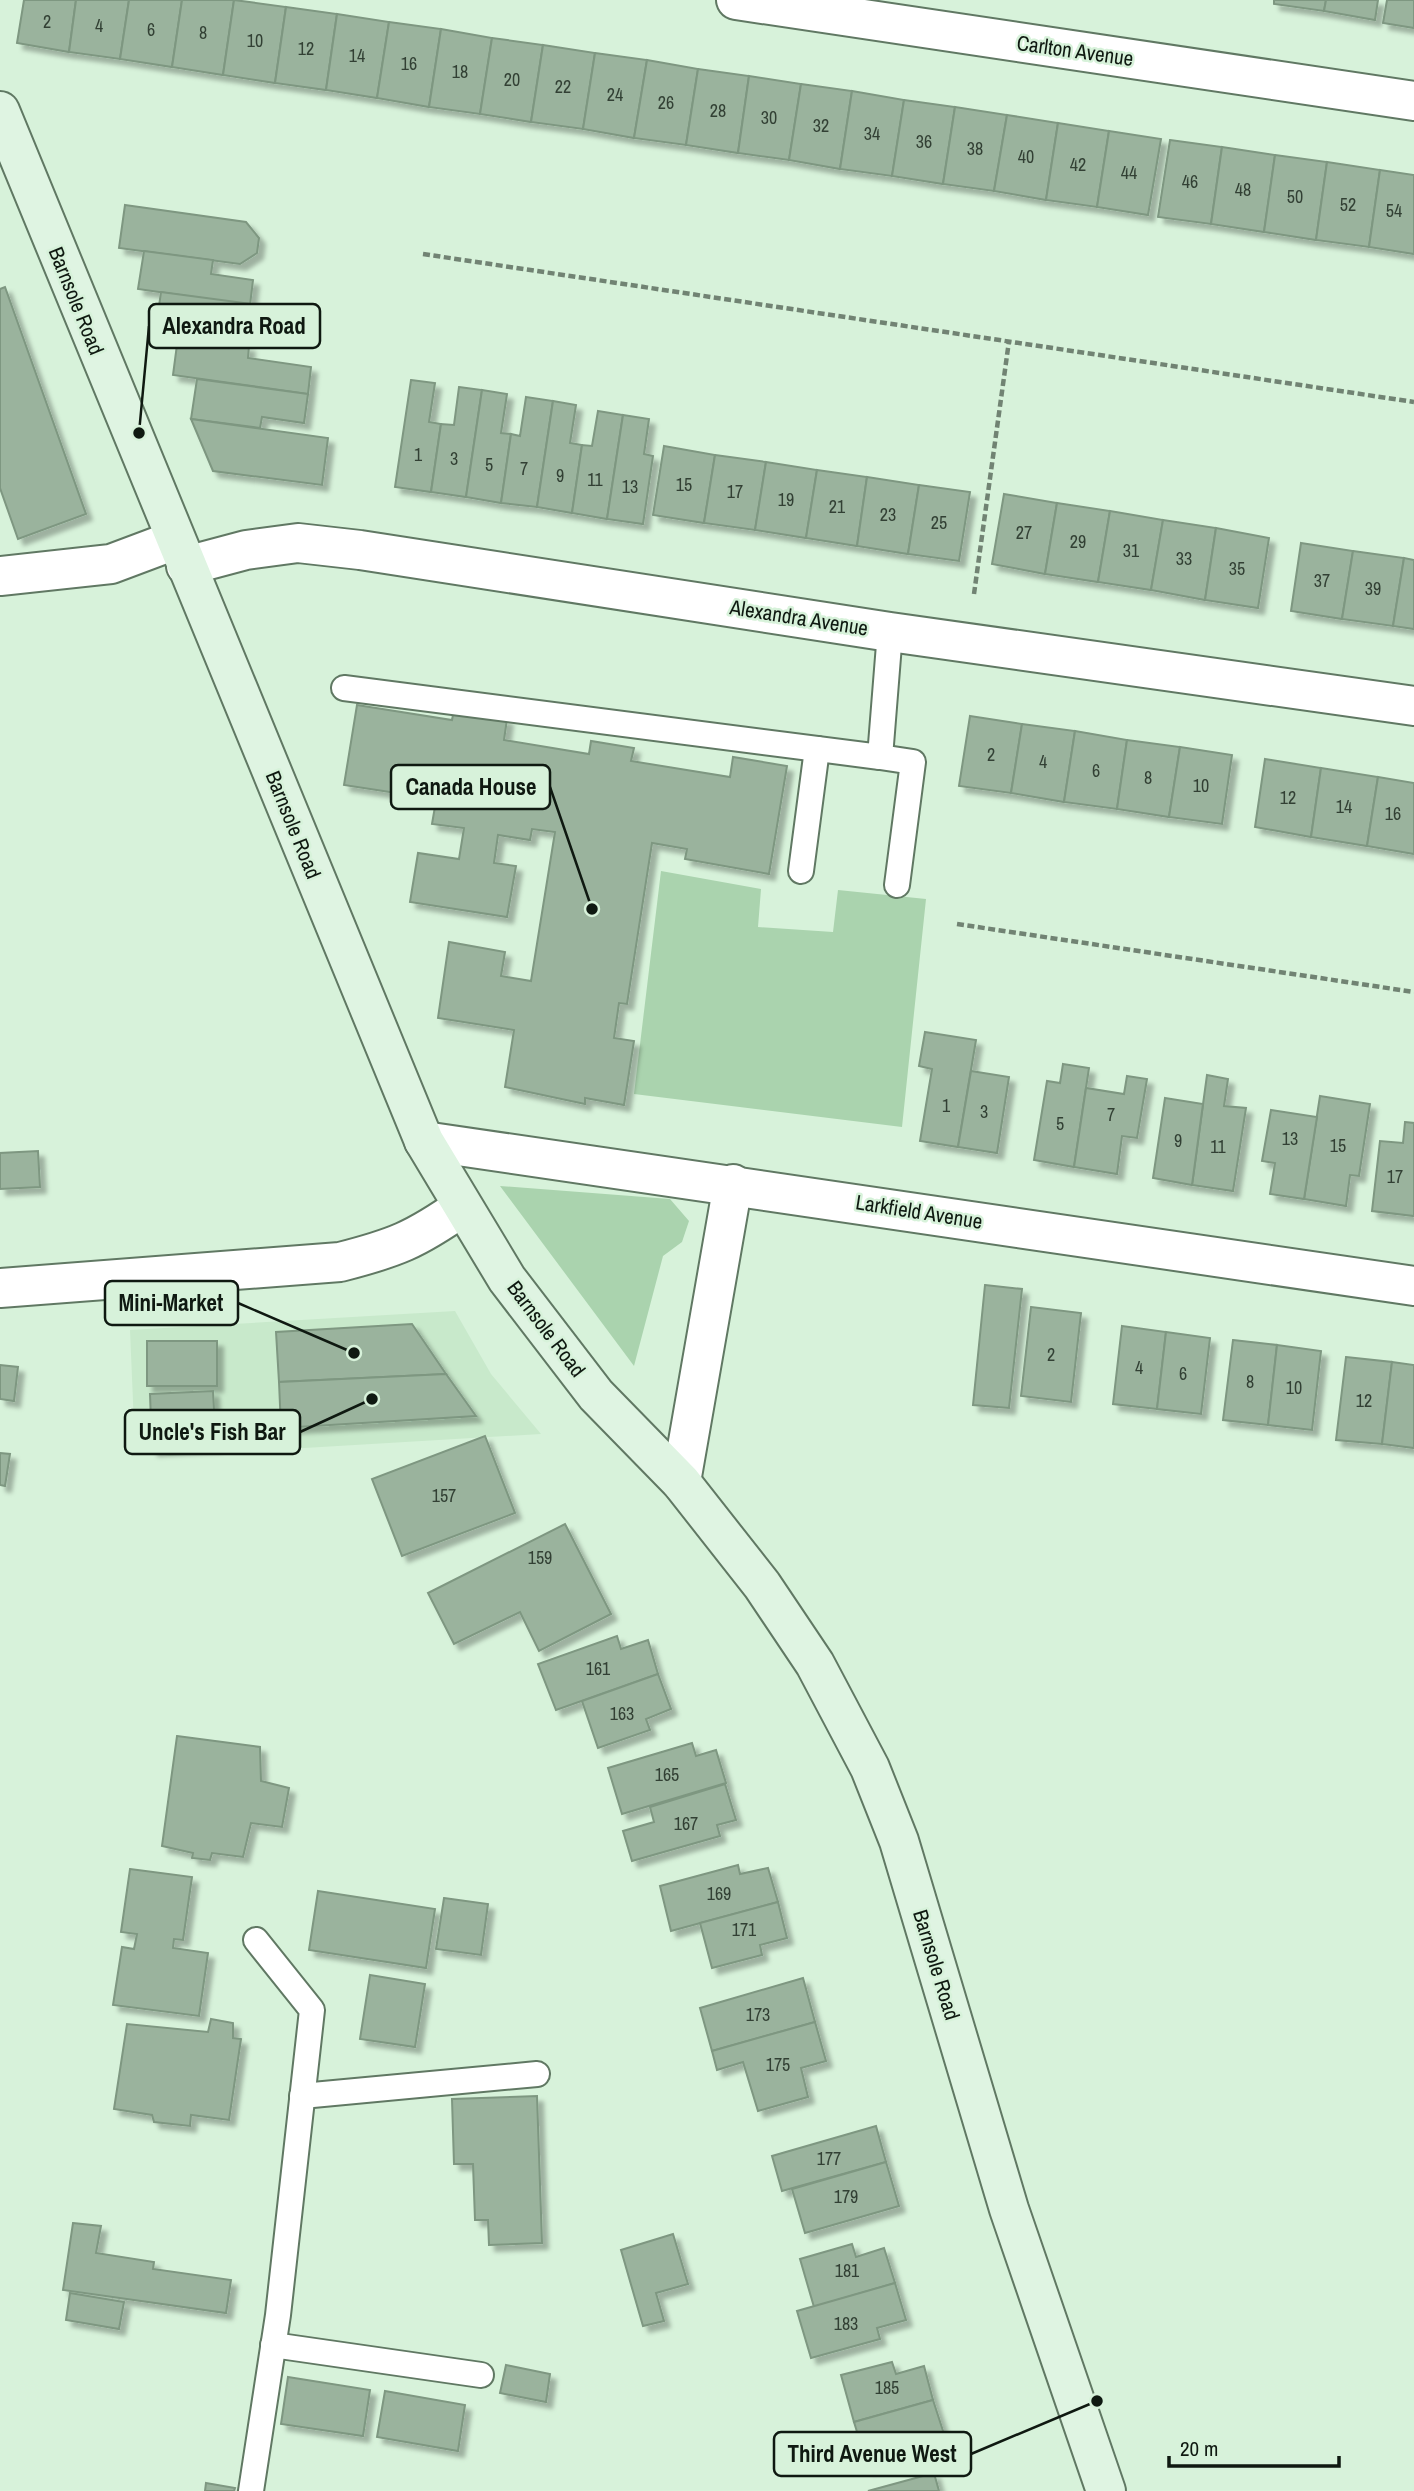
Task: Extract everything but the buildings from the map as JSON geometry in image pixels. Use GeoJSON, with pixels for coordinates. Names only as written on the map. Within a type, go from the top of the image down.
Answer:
{"type":"FeatureCollection","features":[{"type":"Feature","properties":{"kind":"street","name":"Carlton Avenue"},"geometry":{"type":"LineString","coordinates":[[736,0],[1414,101]]}},
{"type":"Feature","properties":{"kind":"street","name":"Barnsole Road"},"geometry":{"type":"LineString","coordinates":[[0,111],[424,1140],[507,1279],[596,1395],[681,1482],[762,1585],[807,1653],[870,1768],[899,1842],[1009,2209],[1106,2491]]}},
{"type":"Feature","properties":{"kind":"street","name":"Alexandra Avenue"},"geometry":{"type":"LineString","coordinates":[[0,576],[181,553],[246,550],[298,543],[360,550],[890,632],[1414,706]]}},
{"type":"Feature","properties":{"kind":"street","name":"Larkfield Avenue"},"geometry":{"type":"LineString","coordinates":[[424,1140],[1414,1286]]}},
{"type":"Feature","properties":{"kind":"street"},"geometry":{"type":"LineString","coordinates":[[681,1482],[733,1184]]}},
{"type":"Feature","properties":{"kind":"street"},"geometry":{"type":"LineString","coordinates":[[0,1288],[340,1262],[391,1249],[421,1236],[462,1207]]}},
{"type":"Feature","properties":{"kind":"lane"},"geometry":{"type":"LineString","coordinates":[[880,757],[883,691],[890,632]]}},
{"type":"Feature","properties":{"kind":"lane"},"geometry":{"type":"LineString","coordinates":[[344,688],[913,762],[897,885]]}},
{"type":"Feature","properties":{"kind":"lane"},"geometry":{"type":"LineString","coordinates":[[801,871],[817,749]]}},
{"type":"Feature","properties":{"kind":"lane"},"geometry":{"type":"LineString","coordinates":[[251,2491],[273,2345],[312,2010],[256,1940]]}},
{"type":"Feature","properties":{"kind":"lane"},"geometry":{"type":"LineString","coordinates":[[302,2096],[537,2074]]}},
{"type":"Feature","properties":{"kind":"lane"},"geometry":{"type":"LineString","coordinates":[[273,2345],[481,2375]]}},
{"type":"Feature","properties":{"kind":"path"},"geometry":{"type":"LineString","coordinates":[[423,254],[1414,402]]}},
{"type":"Feature","properties":{"kind":"path"},"geometry":{"type":"LineString","coordinates":[[968,643],[1009,341]]}},
{"type":"Feature","properties":{"kind":"path"},"geometry":{"type":"LineString","coordinates":[[957,925],[1414,992]]}},
{"type":"Feature","properties":{"kind":"shaded area"},"geometry":{"type":"Polygon","coordinates":[[[661,871],[761,889],[758,927],[833,932],[838,890],[926,899],[902,1127],[634,1094],[661,871]]]}},
{"type":"Feature","properties":{"kind":"shaded area"},"geometry":{"type":"Polygon","coordinates":[[[500,1186],[670,1199],[689,1221],[682,1242],[663,1256],[634,1366],[500,1186]]]}},
{"type":"Feature","properties":{"kind":"shaded area"},"geometry":{"type":"Polygon","coordinates":[[[455,1311],[491,1374],[541,1434],[169,1456],[135,1449],[130,1330],[455,1311]]]}},
{"type":"Feature","properties":{"kind":"place","name":"Alexandra Road"},"geometry":{"type":"Point","coordinates":[139,433]}},
{"type":"Feature","properties":{"kind":"place","name":"Canada House"},"geometry":{"type":"Point","coordinates":[592,909]}},
{"type":"Feature","properties":{"kind":"place","name":"Mini-Market"},"geometry":{"type":"Point","coordinates":[354,1353]}},
{"type":"Feature","properties":{"kind":"place","name":"Uncle's Fish Bar"},"geometry":{"type":"Point","coordinates":[372,1399]}},
{"type":"Feature","properties":{"kind":"place","name":"Third Avenue West"},"geometry":{"type":"Point","coordinates":[1097,2401]}}]}
